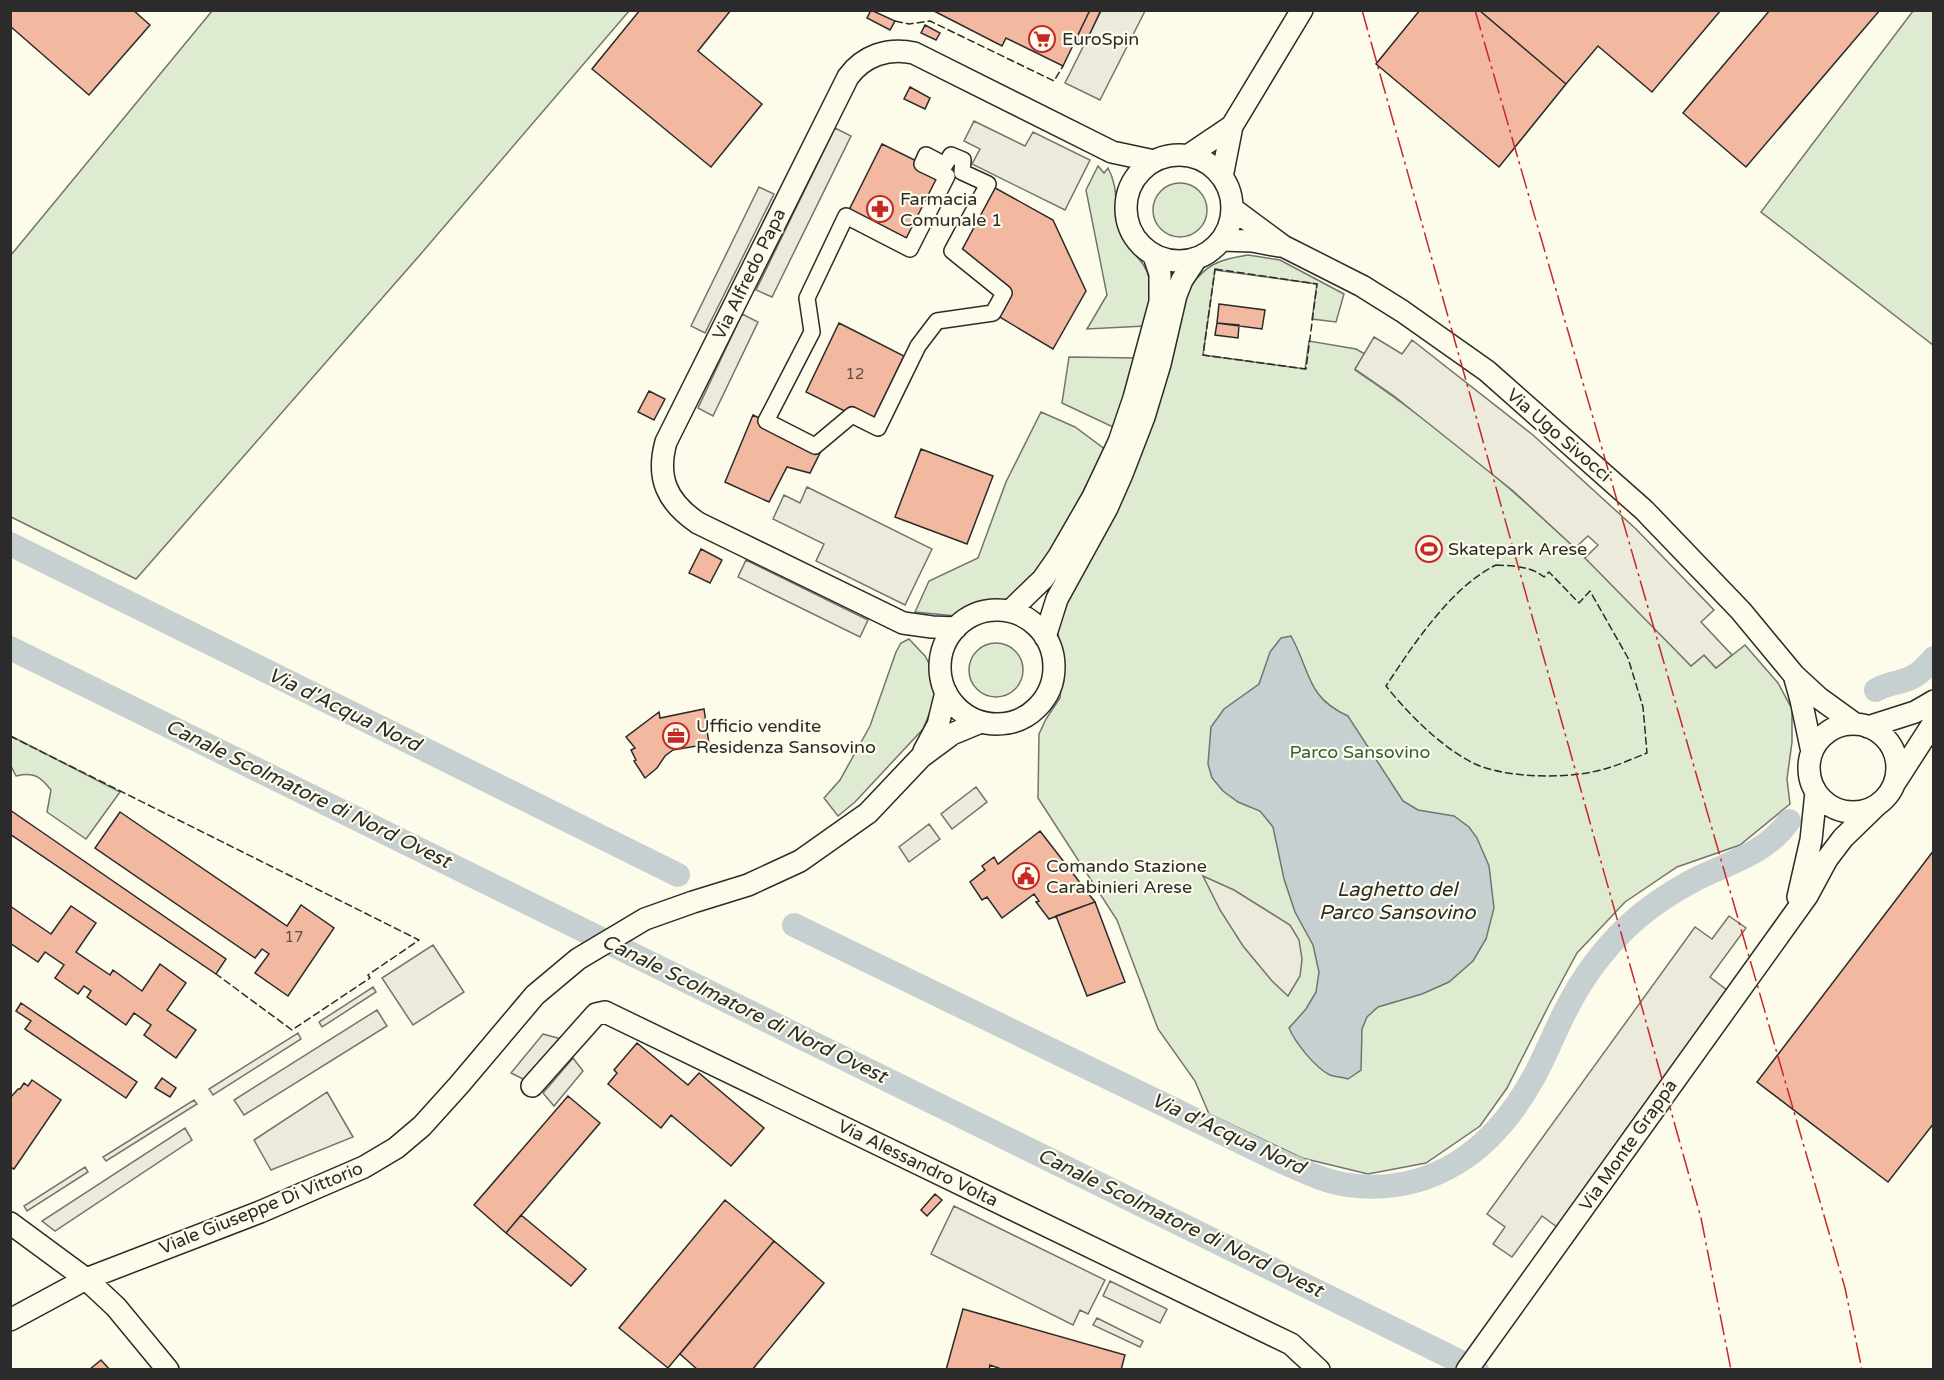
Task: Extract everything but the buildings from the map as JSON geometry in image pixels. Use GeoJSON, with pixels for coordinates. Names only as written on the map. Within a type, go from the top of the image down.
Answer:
{"type":"FeatureCollection","features":[{"type":"Feature","properties":{"kind":"street"},"geometry":{"type":"LineString","coordinates":[[1222,177],[1232,126],[1264,69],[1302,10]]}},
{"type":"Feature","properties":{"kind":"street","name":"Via Alfredo Papa"},"geometry":{"type":"LineString","coordinates":[[941,656],[909,625],[698,523],[683,513],[674,503],[663,480],[662,455],[666,442],[838,95],[851,72],[873,55],[889,51],[914,53],[1005,96],[1112,152],[1154,161]]}},
{"type":"Feature","properties":{"kind":"street"},"geometry":{"type":"LineString","coordinates":[[1189,155],[1232,126]]}},
{"type":"Feature","properties":{"kind":"street"},"geometry":{"type":"LineString","coordinates":[[1112,152],[1130,185]]}},
{"type":"Feature","properties":{"kind":"street"},"geometry":{"type":"LineString","coordinates":[[926,155],[945,165],[951,155],[963,160],[963,172],[988,184],[952,251],[1004,293],[993,313],[937,321],[918,346],[878,428],[852,415],[815,446],[766,421],[812,332],[807,298],[846,216],[910,249],[947,176],[922,164],[926,155]]}},
{"type":"Feature","properties":{"kind":"street"},"geometry":{"type":"LineString","coordinates":[[1175,155],[1189,155],[1202,159],[1222,177],[1228,186],[1233,208],[1228,230],[1212,251],[1196,260],[1169,261],[1154,256],[1141,246],[1131,232],[1126,216],[1126,199],[1130,185],[1140,172],[1154,161],[1175,155]]}},
{"type":"Feature","properties":{"kind":"street","name":"Via Ugo Sivocci"},"geometry":{"type":"LineString","coordinates":[[1233,208],[1283,246],[1353,281],[1402,311],[1487,371],[1644,510],[1741,611],[1794,675],[1819,698],[1862,725]]}},
{"type":"Feature","properties":{"kind":"street","name":"Via Ugo Sivocci"},"geometry":{"type":"LineString","coordinates":[[1222,240],[1252,241],[1283,246]]}},
{"type":"Feature","properties":{"kind":"street"},"geometry":{"type":"LineString","coordinates":[[1010,611],[1042,579],[1059,556],[1093,497],[1119,442],[1134,398],[1160,302],[1160,274],[1154,256]]}},
{"type":"Feature","properties":{"kind":"street"},"geometry":{"type":"LineString","coordinates":[[1045,637],[1057,599],[1107,508],[1122,474],[1144,417],[1160,364],[1176,295],[1182,280],[1196,260]]}},
{"type":"Feature","properties":{"kind":"street"},"geometry":{"type":"LineString","coordinates":[[990,610],[1010,611],[1024,616],[1036,625],[1045,637],[1054,664],[1053,678],[1041,704],[1030,714],[1004,723],[981,722],[961,710],[946,692],[941,675],[941,656],[946,641],[956,628],[971,616],[990,610]]}},
{"type":"Feature","properties":{"kind":"street","name":"Via Alfredo Papa"},"geometry":{"type":"LineString","coordinates":[[909,625],[956,628]]}},
{"type":"Feature","properties":{"kind":"street","name":"Via Ugo Sivocci"},"geometry":{"type":"LineString","coordinates":[[1794,675],[1812,752]]}},
{"type":"Feature","properties":{"kind":"street","name":"Viale Giuseppe Di Vittorio"},"geometry":{"type":"LineString","coordinates":[[921,757],[938,725],[946,692]]}},
{"type":"Feature","properties":{"kind":"street"},"geometry":{"type":"LineString","coordinates":[[1934,701],[1915,712],[1862,725],[1841,725],[1829,731],[1819,740],[1812,752],[1809,772],[1816,792],[1838,809],[1851,812],[1877,805],[1887,796],[1934,722]]}},
{"type":"Feature","properties":{"kind":"street","name":"Viale Giuseppe Di Vittorio"},"geometry":{"type":"LineString","coordinates":[[10,1320],[86,1279],[303,1194],[364,1167],[396,1148],[440,1107],[535,995],[578,959],[633,925],[748,885],[800,861],[868,813],[921,757],[952,734],[981,722]]}},
{"type":"Feature","properties":{"kind":"street"},"geometry":{"type":"LineString","coordinates":[[1862,725],[1880,734],[1890,744],[1896,763],[1894,784]]}},
{"type":"Feature","properties":{"kind":"street","name":"Via Monte Grappa"},"geometry":{"type":"LineString","coordinates":[[1789,920],[1799,893],[1811,840],[1816,792]]}},
{"type":"Feature","properties":{"kind":"street","name":"Via Monte Grappa"},"geometry":{"type":"LineString","coordinates":[[1467,1370],[1807,896],[1827,859],[1843,838],[1877,805]]}},
{"type":"Feature","properties":{"kind":"street","name":"Via Alessandro Volta"},"geometry":{"type":"LineString","coordinates":[[532,1086],[596,1014],[605,1012],[1292,1344],[1319,1370]]}},
{"type":"Feature","properties":{"kind":"street"},"geometry":{"type":"LineString","coordinates":[[10,1223],[86,1279],[116,1307],[168,1370]]}},
{"type":"Feature","properties":{"kind":"green space"},"geometry":{"type":"Polygon","coordinates":[[[212,11],[629,11],[419,256],[136,579],[11,517],[11,255],[212,11]]]}},
{"type":"Feature","properties":{"kind":"green space"},"geometry":{"type":"Polygon","coordinates":[[[1913,11],[1933,11],[1933,345],[1761,212],[1913,11]]]}},
{"type":"Feature","properties":{"kind":"green space"},"geometry":{"type":"Polygon","coordinates":[[[1098,166],[1104,173],[1108,168],[1112,176],[1122,236],[1145,267],[1148,275],[1150,300],[1145,326],[1087,329],[1107,295],[1086,190],[1098,166]]]}},
{"type":"Feature","properties":{"kind":"green space"},"geometry":{"type":"Polygon","coordinates":[[[1180,183],[1190,185],[1199,191],[1205,200],[1207,210],[1205,220],[1199,229],[1190,235],[1180,237],[1170,235],[1161,229],[1155,220],[1153,210],[1155,200],[1161,191],[1170,185],[1180,183]]]}},
{"type":"Feature","properties":{"kind":"green space","name":"Parco Sansovino"},"geometry":{"type":"Polygon","coordinates":[[[1248,255],[1280,260],[1344,294],[1336,322],[1312,319],[1317,284],[1215,270],[1203,355],[1305,369],[1309,341],[1356,349],[1365,354],[1355,370],[1421,417],[1516,494],[1605,577],[1691,666],[1704,655],[1716,668],[1745,645],[1778,683],[1792,709],[1792,742],[1787,779],[1790,804],[1740,845],[1677,867],[1625,902],[1577,953],[1507,1088],[1480,1126],[1426,1163],[1368,1174],[1302,1158],[1209,1114],[1195,1081],[1158,1029],[1117,920],[1038,798],[1039,734],[1060,698],[1063,668],[1058,633],[1059,621],[1187,289],[1213,264],[1248,255]]]}},
{"type":"Feature","properties":{"kind":"green space"},"geometry":{"type":"Polygon","coordinates":[[[1069,357],[1137,358],[1115,428],[1062,403],[1069,357]]]}},
{"type":"Feature","properties":{"kind":"green space"},"geometry":{"type":"Polygon","coordinates":[[[1041,412],[1075,427],[1106,450],[1040,570],[1012,597],[956,616],[915,612],[929,581],[978,558],[1006,482],[1041,412]]]}},
{"type":"Feature","properties":{"kind":"green space"},"geometry":{"type":"Polygon","coordinates":[[[909,639],[925,656],[932,669],[935,692],[932,707],[923,729],[855,802],[838,816],[824,798],[840,780],[870,726],[896,652],[901,643],[909,639]]]}},
{"type":"Feature","properties":{"kind":"green space"},"geometry":{"type":"Polygon","coordinates":[[[996,643],[1006,645],[1015,651],[1021,660],[1023,670],[1021,680],[1015,689],[1006,695],[996,697],[986,695],[977,689],[971,680],[969,670],[971,660],[977,651],[986,645],[996,643]]]}},
{"type":"Feature","properties":{"kind":"green space"},"geometry":{"type":"Polygon","coordinates":[[[11,736],[120,792],[86,839],[47,812],[51,790],[43,781],[32,775],[16,776],[11,766],[11,736]]]}},
{"type":"Feature","properties":{"kind":"shaded area"},"geometry":{"type":"Polygon","coordinates":[[[1101,11],[1145,11],[1100,100],[1065,83],[1101,11]]]}},
{"type":"Feature","properties":{"kind":"shaded area"},"geometry":{"type":"Polygon","coordinates":[[[974,121],[1025,146],[1033,132],[1090,160],[1065,210],[972,164],[980,149],[964,141],[974,121]]]}},
{"type":"Feature","properties":{"kind":"shaded area"},"geometry":{"type":"Polygon","coordinates":[[[835,128],[851,136],[772,297],[756,290],[835,128]]]}},
{"type":"Feature","properties":{"kind":"shaded area"},"geometry":{"type":"Polygon","coordinates":[[[759,187],[774,194],[705,333],[691,326],[759,187]]]}},
{"type":"Feature","properties":{"kind":"shaded area"},"geometry":{"type":"Polygon","coordinates":[[[742,314],[758,322],[713,416],[698,408],[742,314]]]}},
{"type":"Feature","properties":{"kind":"shaded area"},"geometry":{"type":"Polygon","coordinates":[[[1374,337],[1402,354],[1412,340],[1533,435],[1636,529],[1714,610],[1701,622],[1732,655],[1716,668],[1704,655],[1691,666],[1585,558],[1598,545],[1588,536],[1575,548],[1512,490],[1394,396],[1355,369],[1374,337]]]}},
{"type":"Feature","properties":{"kind":"shaded area"},"geometry":{"type":"Polygon","coordinates":[[[807,487],[932,549],[905,605],[816,561],[824,544],[773,519],[784,495],[800,503],[807,487]]]}},
{"type":"Feature","properties":{"kind":"shaded area"},"geometry":{"type":"Polygon","coordinates":[[[746,560],[868,620],[860,637],[738,577],[746,560]]]}},
{"type":"Feature","properties":{"kind":"shaded area"},"geometry":{"type":"Polygon","coordinates":[[[976,787],[987,802],[952,829],[941,814],[976,787]]]}},
{"type":"Feature","properties":{"kind":"shaded area"},"geometry":{"type":"Polygon","coordinates":[[[929,824],[940,839],[909,862],[899,847],[929,824]]]}},
{"type":"Feature","properties":{"kind":"shaded area"},"geometry":{"type":"Polygon","coordinates":[[[1203,876],[1234,890],[1290,925],[1299,940],[1302,959],[1300,976],[1288,996],[1272,981],[1243,946],[1220,910],[1203,876]]]}},
{"type":"Feature","properties":{"kind":"shaded area"},"geometry":{"type":"Polygon","coordinates":[[[1729,916],[1746,928],[1710,977],[1728,991],[1557,1227],[1542,1216],[1512,1257],[1493,1244],[1505,1227],[1487,1214],[1695,927],[1712,939],[1729,916]]]}},
{"type":"Feature","properties":{"kind":"shaded area"},"geometry":{"type":"Polygon","coordinates":[[[433,945],[464,992],[413,1025],[382,978],[433,945]]]}},
{"type":"Feature","properties":{"kind":"shaded area"},"geometry":{"type":"Polygon","coordinates":[[[373,987],[376,992],[322,1027],[319,1022],[373,987]]]}},
{"type":"Feature","properties":{"kind":"shaded area"},"geometry":{"type":"Polygon","coordinates":[[[377,1010],[387,1026],[244,1115],[234,1100],[377,1010]]]}},
{"type":"Feature","properties":{"kind":"shaded area"},"geometry":{"type":"Polygon","coordinates":[[[298,1033],[301,1039],[213,1095],[209,1089],[298,1033]]]}},
{"type":"Feature","properties":{"kind":"shaded area"},"geometry":{"type":"Polygon","coordinates":[[[543,1034],[561,1039],[527,1081],[511,1073],[543,1034]]]}},
{"type":"Feature","properties":{"kind":"shaded area"},"geometry":{"type":"Polygon","coordinates":[[[573,1058],[583,1071],[554,1106],[543,1093],[573,1058]]]}},
{"type":"Feature","properties":{"kind":"shaded area"},"geometry":{"type":"Polygon","coordinates":[[[327,1092],[353,1137],[271,1170],[254,1140],[327,1092]]]}},
{"type":"Feature","properties":{"kind":"shaded area"},"geometry":{"type":"Polygon","coordinates":[[[194,1100],[197,1104],[106,1161],[103,1157],[194,1100]]]}},
{"type":"Feature","properties":{"kind":"shaded area"},"geometry":{"type":"Polygon","coordinates":[[[185,1128],[192,1140],[55,1231],[42,1221],[185,1128]]]}},
{"type":"Feature","properties":{"kind":"shaded area"},"geometry":{"type":"Polygon","coordinates":[[[85,1167],[88,1172],[27,1211],[24,1206],[85,1167]]]}},
{"type":"Feature","properties":{"kind":"shaded area"},"geometry":{"type":"Polygon","coordinates":[[[954,1206],[1105,1280],[1088,1314],[1080,1310],[1073,1325],[931,1254],[954,1206]]]}},
{"type":"Feature","properties":{"kind":"shaded area"},"geometry":{"type":"Polygon","coordinates":[[[1110,1281],[1167,1309],[1160,1323],[1103,1296],[1110,1281]]]}},
{"type":"Feature","properties":{"kind":"shaded area"},"geometry":{"type":"Polygon","coordinates":[[[1097,1318],[1143,1341],[1140,1347],[1093,1325],[1097,1318]]]}},
{"type":"Feature","properties":{"kind":"water","name":"Laghetto del Parco Sansovino"},"geometry":{"type":"Polygon","coordinates":[[[1291,636],[1317,692],[1334,709],[1348,716],[1403,801],[1418,810],[1454,816],[1469,827],[1477,838],[1489,866],[1494,908],[1486,939],[1473,961],[1449,982],[1422,994],[1378,1007],[1367,1017],[1362,1029],[1361,1070],[1348,1079],[1330,1075],[1318,1067],[1289,1028],[1306,1009],[1316,992],[1319,972],[1313,945],[1295,912],[1284,879],[1273,827],[1260,811],[1238,802],[1223,791],[1212,778],[1208,764],[1211,727],[1224,709],[1259,684],[1270,652],[1281,638],[1291,636]]]}},
{"type":"Feature","properties":{"kind":"waterway","name":"Via d'Acqua Nord"},"geometry":{"type":"LineString","coordinates":[[10,544],[678,875]]}},
{"type":"Feature","properties":{"kind":"waterway","name":"Canale Scolmatore di Nord Ovest"},"geometry":{"type":"LineString","coordinates":[[10,648],[1477,1370]]}},
{"type":"Feature","properties":{"kind":"waterway","name":"Via d'Acqua Nord"},"geometry":{"type":"LineString","coordinates":[[1876,690],[1913,677],[1934,658]]}},
{"type":"Feature","properties":{"kind":"waterway","name":"Via d'Acqua Nord"},"geometry":{"type":"LineString","coordinates":[[794,925],[1280,1161],[1331,1181],[1348,1185],[1378,1187],[1407,1183],[1433,1175],[1457,1163],[1479,1147],[1516,1105],[1537,1071],[1580,985],[1594,964],[1618,936],[1643,913],[1670,894],[1759,849],[1780,832],[1789,821]]}},
{"type":"Feature","properties":{"kind":"fence"},"geometry":{"type":"LineString","coordinates":[[895,21],[909,24],[930,21],[1054,81],[1063,66]]}},
{"type":"Feature","properties":{"kind":"fence"},"geometry":{"type":"LineString","coordinates":[[1215,269],[1317,284],[1306,369],[1203,355],[1215,269]]}},
{"type":"Feature","properties":{"kind":"fence"},"geometry":{"type":"LineString","coordinates":[[1496,565],[1528,569],[1544,577],[1549,572],[1579,603],[1590,591],[1628,658],[1643,707],[1647,753],[1594,772],[1562,776],[1527,775],[1494,770],[1480,766],[1454,752],[1417,720],[1386,686],[1434,618],[1464,587],[1496,565]]}},
{"type":"Feature","properties":{"kind":"fence"},"geometry":{"type":"LineString","coordinates":[[10,736],[419,940],[368,975],[370,978],[292,1030],[216,974]]}},
{"type":"Feature","properties":{"kind":"power"},"geometry":{"type":"LineString","coordinates":[[1362,10],[1701,1218],[1731,1370]]}},
{"type":"Feature","properties":{"kind":"power"},"geometry":{"type":"LineString","coordinates":[[1475,10],[1845,1288],[1862,1370]]}},
{"type":"Feature","properties":{"kind":"place","name":"EuroSpin"},"geometry":{"type":"Point","coordinates":[1042,39]}},
{"type":"Feature","properties":{"kind":"place","name":"Farmacia Comunale 1"},"geometry":{"type":"Point","coordinates":[880,209]}},
{"type":"Feature","properties":{"kind":"place","name":"Skatepark Arese"},"geometry":{"type":"Point","coordinates":[1429,549]}},
{"type":"Feature","properties":{"kind":"place","name":"Ufficio vendite Residenza Sansovino"},"geometry":{"type":"Point","coordinates":[676,736]}},
{"type":"Feature","properties":{"kind":"place","name":"Comando Stazione Carabinieri Arese"},"geometry":{"type":"Point","coordinates":[1026,876]}}]}
